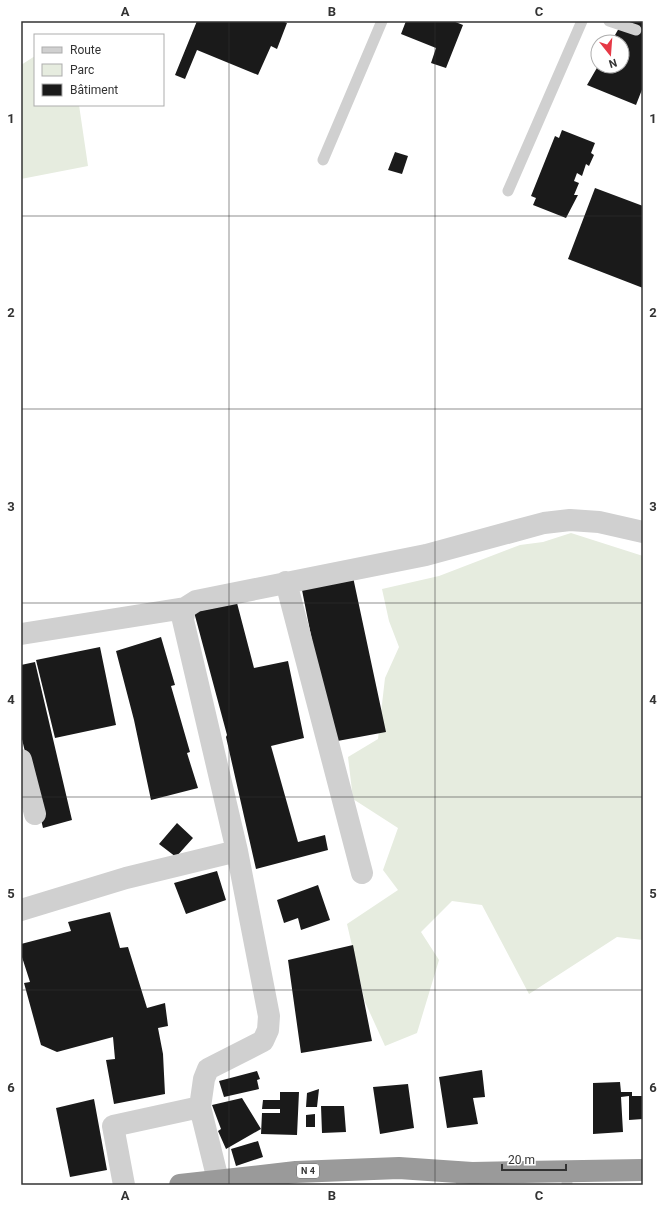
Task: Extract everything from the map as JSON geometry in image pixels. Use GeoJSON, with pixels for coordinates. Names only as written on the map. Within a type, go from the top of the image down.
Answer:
{"type":"FeatureCollection","features":[{"type":"Feature","properties":{"kind":"highway","name":"N 4"},"geometry":{"type":"LineString","coordinates":[[180,1185],[296,1172],[399,1168],[472,1173],[643,1170]]}},
{"type":"Feature","properties":{"kind":"highway"},"geometry":{"type":"LineString","coordinates":[[436,1185],[643,1182]]}},
{"type":"Feature","properties":{"kind":"street"},"geometry":{"type":"LineString","coordinates":[[21,634],[185,608],[196,601],[426,555],[544,523],[570,520],[599,522],[643,532]]}},
{"type":"Feature","properties":{"kind":"street"},"geometry":{"type":"LineString","coordinates":[[286,582],[362,873]]}},
{"type":"Feature","properties":{"kind":"street"},"geometry":{"type":"LineString","coordinates":[[185,608],[183,620],[237,852],[269,1016],[268,1030],[263,1041],[208,1069],[204,1079],[200,1107],[218,1180]]}},
{"type":"Feature","properties":{"kind":"street"},"geometry":{"type":"LineString","coordinates":[[21,760],[35,814]]}},
{"type":"Feature","properties":{"kind":"street"},"geometry":{"type":"LineString","coordinates":[[21,910],[126,878],[237,852]]}},
{"type":"Feature","properties":{"kind":"street"},"geometry":{"type":"LineString","coordinates":[[124,1185],[114,1126],[200,1107]]}},
{"type":"Feature","properties":{"kind":"lane"},"geometry":{"type":"LineString","coordinates":[[324,160],[382,21]]}},
{"type":"Feature","properties":{"kind":"lane"},"geometry":{"type":"LineString","coordinates":[[508,191],[582,21]]}},
{"type":"Feature","properties":{"kind":"lane"},"geometry":{"type":"LineString","coordinates":[[609,21],[636,30]]}},
{"type":"Feature","properties":{"kind":"green space"},"geometry":{"type":"Polygon","coordinates":[[[34,57],[34,106],[79,106],[88,166],[21,179],[21,65],[34,57]]]}},
{"type":"Feature","properties":{"kind":"green space"},"geometry":{"type":"Polygon","coordinates":[[[571,533],[643,556],[643,940],[617,937],[529,994],[482,905],[452,901],[421,932],[439,960],[417,1033],[385,1046],[365,1002],[347,924],[398,890],[383,870],[398,828],[353,799],[348,757],[378,739],[385,678],[399,647],[389,621],[382,589],[439,576],[520,545],[543,542],[571,533]]]}},
{"type":"Feature","properties":{"kind":"building"},"geometry":{"type":"Polygon","coordinates":[[[197,21],[282,21],[287,23],[277,49],[271,46],[258,75],[197,50],[185,79],[175,75],[197,21]]]}},
{"type":"Feature","properties":{"kind":"building"},"geometry":{"type":"Polygon","coordinates":[[[406,21],[453,21],[463,25],[446,68],[431,63],[436,48],[401,34],[406,21]]]}},
{"type":"Feature","properties":{"kind":"building"},"geometry":{"type":"Polygon","coordinates":[[[623,21],[643,21],[643,87],[636,105],[587,85],[593,74],[630,74],[630,34],[616,34],[623,21]]]}},
{"type":"Feature","properties":{"kind":"building"},"geometry":{"type":"Polygon","coordinates":[[[562,130],[595,143],[591,153],[594,155],[589,166],[586,164],[582,176],[577,173],[574,181],[579,183],[574,195],[578,195],[566,218],[533,205],[536,198],[531,196],[555,136],[559,138],[562,130]]]}},
{"type":"Feature","properties":{"kind":"building"},"geometry":{"type":"Polygon","coordinates":[[[395,152],[408,156],[402,174],[388,170],[395,152]]]}},
{"type":"Feature","properties":{"kind":"building"},"geometry":{"type":"Polygon","coordinates":[[[595,188],[643,206],[643,288],[568,259],[595,188]]]}},
{"type":"Feature","properties":{"kind":"building"},"geometry":{"type":"Polygon","coordinates":[[[353,577],[386,732],[332,742],[302,590],[353,577]]]}},
{"type":"Feature","properties":{"kind":"building"},"geometry":{"type":"Polygon","coordinates":[[[237,603],[254,668],[288,661],[304,738],[271,746],[298,842],[325,835],[328,850],[256,869],[226,737],[227,735],[194,612],[237,603]]]}},
{"type":"Feature","properties":{"kind":"building"},"geometry":{"type":"Polygon","coordinates":[[[161,637],[175,685],[171,686],[190,752],[187,753],[198,788],[151,800],[134,720],[116,651],[161,637]]]}},
{"type":"Feature","properties":{"kind":"building"},"geometry":{"type":"Polygon","coordinates":[[[100,647],[116,725],[55,738],[36,660],[100,647]]]}},
{"type":"Feature","properties":{"kind":"building"},"geometry":{"type":"Polygon","coordinates":[[[35,662],[72,820],[43,828],[21,735],[21,665],[35,662]]]}},
{"type":"Feature","properties":{"kind":"building"},"geometry":{"type":"Polygon","coordinates":[[[177,823],[193,838],[176,857],[159,844],[177,823]]]}},
{"type":"Feature","properties":{"kind":"building"},"geometry":{"type":"Polygon","coordinates":[[[217,871],[226,900],[186,914],[174,883],[217,871]]]}},
{"type":"Feature","properties":{"kind":"building"},"geometry":{"type":"Polygon","coordinates":[[[318,885],[330,920],[301,930],[298,918],[284,923],[277,900],[318,885]]]}},
{"type":"Feature","properties":{"kind":"building"},"geometry":{"type":"Polygon","coordinates":[[[110,912],[120,948],[128,947],[147,1008],[165,1003],[168,1026],[158,1028],[163,1054],[165,1094],[114,1104],[106,1060],[115,1059],[113,1037],[57,1052],[41,1045],[24,983],[30,982],[21,954],[21,944],[71,931],[68,922],[110,912]]]}},
{"type":"Feature","properties":{"kind":"building"},"geometry":{"type":"Polygon","coordinates":[[[353,945],[372,1041],[301,1053],[288,960],[353,945]]]}},
{"type":"Feature","properties":{"kind":"building"},"geometry":{"type":"Polygon","coordinates":[[[482,1070],[485,1097],[473,1098],[478,1124],[447,1128],[439,1077],[482,1070]]]}},
{"type":"Feature","properties":{"kind":"building"},"geometry":{"type":"Polygon","coordinates":[[[257,1071],[260,1079],[257,1080],[259,1089],[224,1097],[219,1081],[257,1071]]]}},
{"type":"Feature","properties":{"kind":"building"},"geometry":{"type":"Polygon","coordinates":[[[620,1082],[621,1092],[632,1092],[632,1096],[643,1096],[643,1119],[629,1120],[629,1096],[621,1097],[623,1132],[593,1134],[593,1083],[620,1082]]]}},
{"type":"Feature","properties":{"kind":"building"},"geometry":{"type":"Polygon","coordinates":[[[408,1084],[414,1128],[380,1134],[373,1087],[408,1084]]]}},
{"type":"Feature","properties":{"kind":"building"},"geometry":{"type":"Polygon","coordinates":[[[319,1089],[317,1107],[306,1107],[307,1093],[319,1089]]]}},
{"type":"Feature","properties":{"kind":"building"},"geometry":{"type":"Polygon","coordinates":[[[280,1092],[299,1092],[297,1135],[261,1134],[262,1113],[280,1113],[280,1109],[262,1109],[263,1100],[280,1100],[280,1092]]]}},
{"type":"Feature","properties":{"kind":"building"},"geometry":{"type":"Polygon","coordinates":[[[242,1098],[261,1129],[226,1149],[218,1131],[221,1129],[212,1105],[242,1098]]]}},
{"type":"Feature","properties":{"kind":"building"},"geometry":{"type":"Polygon","coordinates":[[[94,1099],[107,1170],[70,1177],[56,1108],[94,1099]]]}},
{"type":"Feature","properties":{"kind":"building"},"geometry":{"type":"Polygon","coordinates":[[[321,1106],[344,1106],[346,1132],[322,1133],[321,1106]]]}},
{"type":"Feature","properties":{"kind":"building"},"geometry":{"type":"Polygon","coordinates":[[[315,1114],[315,1127],[306,1127],[306,1115],[315,1114]]]}},
{"type":"Feature","properties":{"kind":"building"},"geometry":{"type":"Polygon","coordinates":[[[258,1141],[263,1157],[236,1166],[231,1149],[258,1141]]]}}]}
